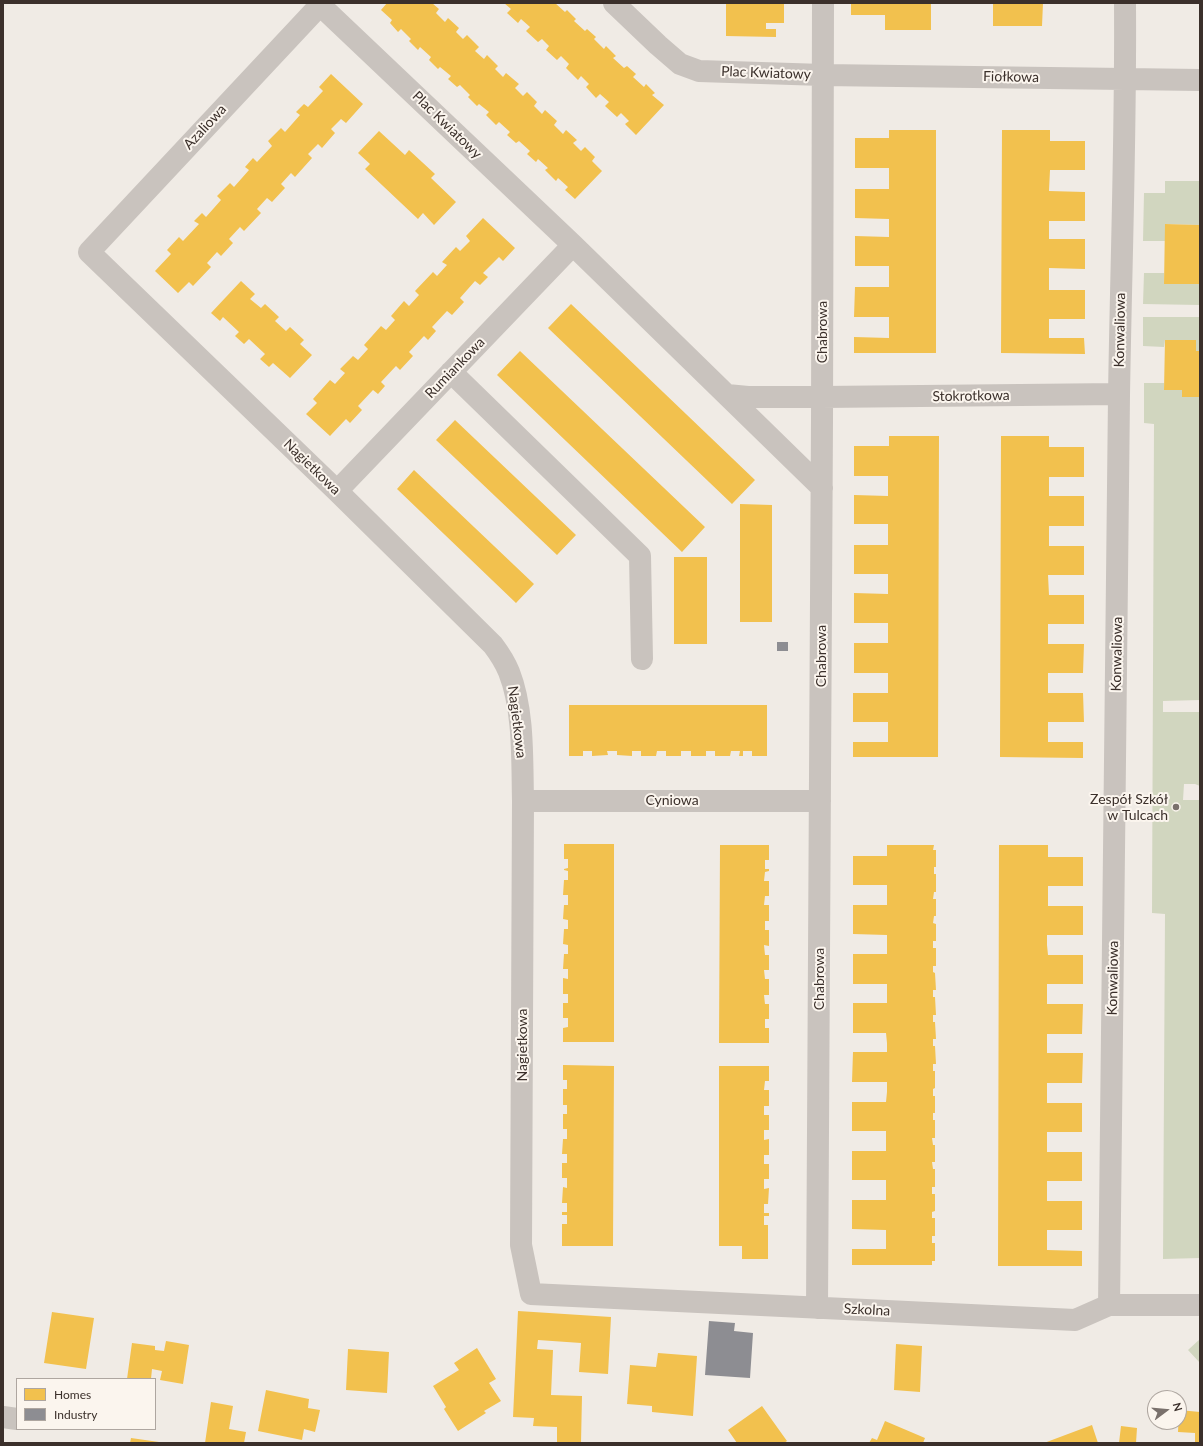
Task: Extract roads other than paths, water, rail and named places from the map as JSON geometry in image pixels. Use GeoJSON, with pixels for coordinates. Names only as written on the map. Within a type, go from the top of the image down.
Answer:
{"type":"FeatureCollection","features":[{"type":"Feature","properties":{"kind":"street","name":"Plac Kwiatowy"},"geometry":{"type":"LineString","coordinates":[[614,3],[680,64],[699,71],[823,74]]}},
{"type":"Feature","properties":{"kind":"street","name":"Chabrowa"},"geometry":{"type":"LineString","coordinates":[[817,1308],[822,488],[823,3]]}},
{"type":"Feature","properties":{"kind":"street","name":"Konwaliowa"},"geometry":{"type":"LineString","coordinates":[[1109,1305],[1120,394],[1126,79],[1125,3]]}},
{"type":"Feature","properties":{"kind":"street","name":"Plac Kwiatowy"},"geometry":{"type":"LineString","coordinates":[[321,4],[573,245],[822,488]]}},
{"type":"Feature","properties":{"kind":"street","name":"Azaliowa"},"geometry":{"type":"LineString","coordinates":[[89,252],[321,4]]}},
{"type":"Feature","properties":{"kind":"street","name":"Fiołkowa"},"geometry":{"type":"LineString","coordinates":[[823,74],[1200,80]]}},
{"type":"Feature","properties":{"kind":"street","name":"Rumiankowa"},"geometry":{"type":"LineString","coordinates":[[337,491],[573,245]]}},
{"type":"Feature","properties":{"kind":"street","name":"Nagietkowa"},"geometry":{"type":"LineString","coordinates":[[89,252],[337,491],[493,645],[509,671],[515,692],[521,741],[523,800],[521,1245],[531,1294]]}},
{"type":"Feature","properties":{"kind":"street"},"geometry":{"type":"LineString","coordinates":[[451,372],[640,556],[642,659]]}},
{"type":"Feature","properties":{"kind":"street","name":"Stokrotkowa"},"geometry":{"type":"LineString","coordinates":[[727,395],[748,397],[822,397],[1120,394]]}},
{"type":"Feature","properties":{"kind":"street","name":"Cyniowa"},"geometry":{"type":"LineString","coordinates":[[523,800],[820,801]]}},
{"type":"Feature","properties":{"kind":"street","name":"Szkolna"},"geometry":{"type":"LineString","coordinates":[[531,1294],[1075,1320],[1109,1305],[1200,1304]]}},
{"type":"Feature","properties":{"kind":"street"},"geometry":{"type":"LineString","coordinates":[[3,1417],[16,1419]]}},
{"type":"Feature","properties":{"kind":"place","name":"Zespół Szkół w Tulcach"},"geometry":{"type":"Point","coordinates":[1176,807]}}]}
